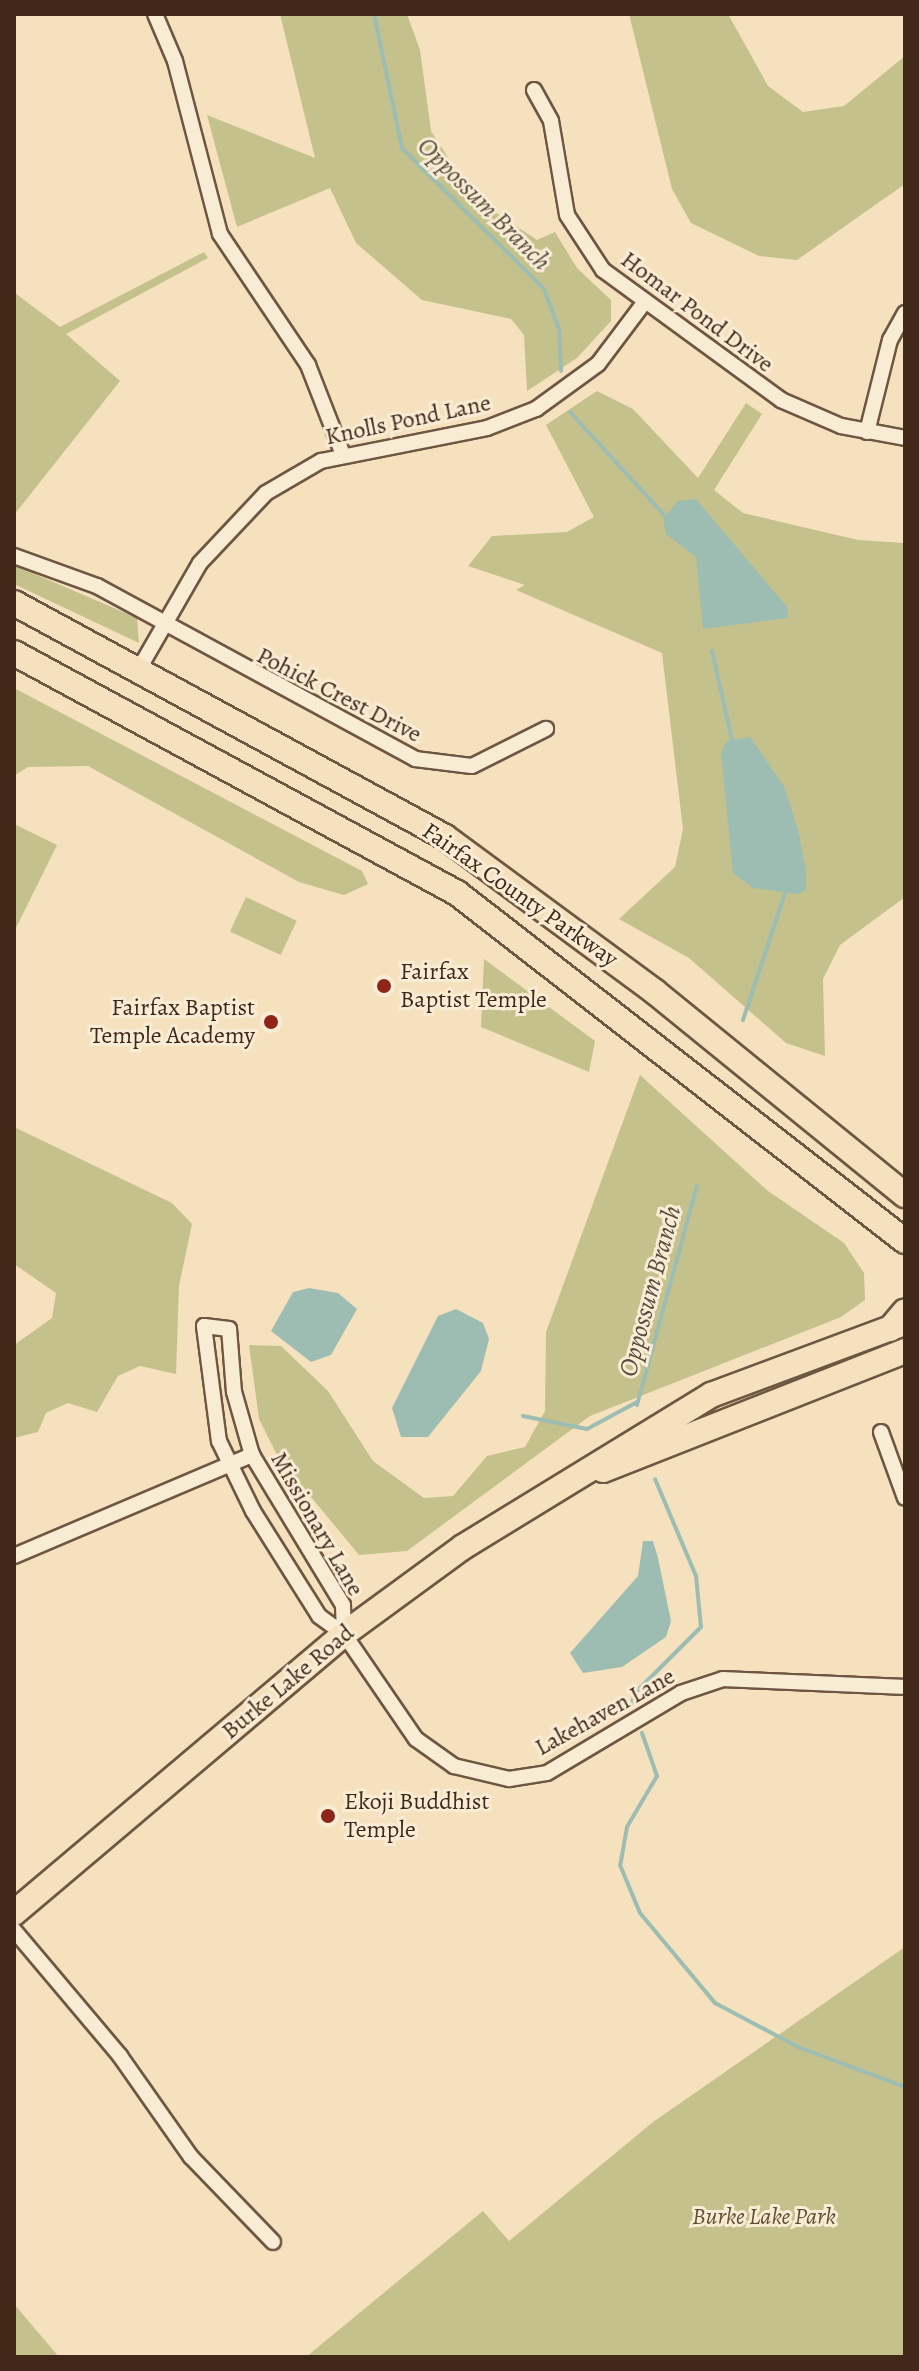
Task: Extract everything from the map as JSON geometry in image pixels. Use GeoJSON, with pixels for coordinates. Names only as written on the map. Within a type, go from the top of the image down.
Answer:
{"type":"FeatureCollection","features":[{"type":"Feature","properties":{"kind":"main road","name":"Fairfax County Parkway"},"geometry":{"type":"LineString","coordinates":[[14,603],[445,837],[655,992],[905,1195]]}},
{"type":"Feature","properties":{"kind":"main road","name":"Fairfax County Parkway"},"geometry":{"type":"LineString","coordinates":[[14,653],[457,893],[825,1182],[905,1241]]}},
{"type":"Feature","properties":{"kind":"main road"},"geometry":{"type":"LineString","coordinates":[[825,1182],[905,1260]]}},
{"type":"Feature","properties":{"kind":"main road","name":"Burke Lake Road"},"geometry":{"type":"LineString","coordinates":[[14,1913],[344,1634],[463,1547],[582,1478],[645,1429],[711,1395],[900,1321]]}},
{"type":"Feature","properties":{"kind":"main road","name":"Burke Lake Road"},"geometry":{"type":"LineString","coordinates":[[582,1478],[905,1351]]}},
{"type":"Feature","properties":{"kind":"street"},"geometry":{"type":"LineString","coordinates":[[155,14],[175,61],[220,234],[308,365],[343,455]]}},
{"type":"Feature","properties":{"kind":"street","name":"Homar Pond Drive"},"geometry":{"type":"LineString","coordinates":[[534,90],[551,121],[561,196],[575,233],[603,270],[644,303],[781,400],[867,432],[905,438]]}},
{"type":"Feature","properties":{"kind":"street","name":"Knolls Pond Lane"},"geometry":{"type":"LineString","coordinates":[[139,669],[162,625],[242,511],[343,455],[487,428],[536,409],[598,364],[644,303]]}},
{"type":"Feature","properties":{"kind":"street"},"geometry":{"type":"LineString","coordinates":[[867,432],[876,384],[905,313]]}},
{"type":"Feature","properties":{"kind":"street","name":"Pohick Crest Drive"},"geometry":{"type":"LineString","coordinates":[[14,556],[97,586],[162,625],[381,744],[444,768],[492,759],[546,729]]}},
{"type":"Feature","properties":{"kind":"street","name":"Missionary Lane"},"geometry":{"type":"LineString","coordinates":[[204,1326],[229,1329],[234,1392],[252,1455],[343,1605],[344,1634],[319,1616],[229,1465],[208,1397],[204,1326]]}},
{"type":"Feature","properties":{"kind":"street"},"geometry":{"type":"LineString","coordinates":[[881,1432],[905,1498]]}},
{"type":"Feature","properties":{"kind":"street"},"geometry":{"type":"LineString","coordinates":[[14,1556],[252,1455]]}},
{"type":"Feature","properties":{"kind":"street","name":"Lakehaven Lane"},"geometry":{"type":"LineString","coordinates":[[344,1634],[416,1739],[454,1766],[490,1777],[560,1768],[681,1693],[723,1679],[905,1687]]}},
{"type":"Feature","properties":{"kind":"street"},"geometry":{"type":"LineString","coordinates":[[14,1930],[120,2056],[191,2157],[273,2242]]}},
{"type":"Feature","properties":{"kind":"green space"},"geometry":{"type":"Polygon","coordinates":[[[280,14],[407,14],[420,50],[431,131],[474,198],[537,240],[555,232],[577,268],[611,300],[611,321],[577,358],[527,391],[524,335],[511,319],[422,300],[356,243],[330,188],[237,227],[207,115],[315,158],[280,14]]]}},
{"type":"Feature","properties":{"kind":"green space"},"geometry":{"type":"Polygon","coordinates":[[[629,14],[728,14],[768,86],[803,112],[844,106],[905,56],[905,184],[797,260],[759,256],[691,223],[672,189],[629,14]]]}},
{"type":"Feature","properties":{"kind":"green space"},"geometry":{"type":"Polygon","coordinates":[[[204,252],[208,258],[66,334],[120,381],[14,515],[15,293],[60,327],[204,252]]]}},
{"type":"Feature","properties":{"kind":"green space"},"geometry":{"type":"Polygon","coordinates":[[[597,391],[633,409],[698,478],[746,403],[762,414],[714,490],[743,513],[858,540],[905,543],[905,897],[840,945],[823,979],[825,1056],[786,1043],[689,958],[619,919],[675,867],[683,829],[662,653],[516,590],[525,585],[468,566],[492,536],[567,532],[594,517],[546,425],[597,391]]]}},
{"type":"Feature","properties":{"kind":"green space"},"geometry":{"type":"Polygon","coordinates":[[[14,565],[137,618],[139,643],[14,584],[14,565]]]}},
{"type":"Feature","properties":{"kind":"green space"},"geometry":{"type":"Polygon","coordinates":[[[14,688],[362,871],[368,884],[344,895],[299,882],[88,766],[28,767],[14,776],[14,688]]]}},
{"type":"Feature","properties":{"kind":"green space"},"geometry":{"type":"Polygon","coordinates":[[[14,824],[57,845],[14,932],[14,824]]]}},
{"type":"Feature","properties":{"kind":"green space"},"geometry":{"type":"Polygon","coordinates":[[[246,897],[297,921],[281,955],[230,931],[246,897]]]}},
{"type":"Feature","properties":{"kind":"green space"},"geometry":{"type":"Polygon","coordinates":[[[484,959],[595,1041],[589,1072],[481,1027],[484,959]]]}},
{"type":"Feature","properties":{"kind":"green space"},"geometry":{"type":"Polygon","coordinates":[[[640,1075],[768,1191],[844,1243],[864,1273],[865,1300],[841,1317],[590,1416],[407,1551],[359,1555],[278,1457],[259,1419],[249,1345],[281,1346],[328,1391],[373,1461],[424,1498],[453,1496],[487,1456],[525,1447],[545,1411],[546,1332],[640,1075]]]}},
{"type":"Feature","properties":{"kind":"green space"},"geometry":{"type":"Polygon","coordinates":[[[14,1127],[172,1203],[192,1224],[179,1286],[176,1374],[140,1366],[118,1376],[97,1412],[68,1403],[46,1413],[38,1432],[14,1438],[14,1345],[52,1318],[56,1293],[14,1264],[14,1127]]]}},
{"type":"Feature","properties":{"kind":"green space","name":"Burke Lake Park"},"geometry":{"type":"Polygon","coordinates":[[[905,1947],[905,2357],[306,2357],[483,2211],[509,2241],[653,2122],[905,1947]]]}},
{"type":"Feature","properties":{"kind":"green space"},"geometry":{"type":"Polygon","coordinates":[[[14,2304],[59,2357],[14,2357],[14,2304]]]}},
{"type":"Feature","properties":{"kind":"water"},"geometry":{"type":"Polygon","coordinates":[[[696,499],[788,608],[787,618],[703,629],[696,557],[666,534],[663,519],[678,501],[696,499]]]}},
{"type":"Feature","properties":{"kind":"water"},"geometry":{"type":"Polygon","coordinates":[[[750,737],[784,786],[798,830],[806,870],[806,890],[798,894],[753,888],[733,873],[721,752],[727,741],[750,737]]]}},
{"type":"Feature","properties":{"kind":"water"},"geometry":{"type":"Polygon","coordinates":[[[309,1288],[338,1293],[357,1309],[331,1355],[311,1362],[271,1331],[293,1292],[309,1288]]]}},
{"type":"Feature","properties":{"kind":"water"},"geometry":{"type":"Polygon","coordinates":[[[456,1309],[483,1323],[489,1339],[481,1371],[428,1437],[401,1437],[392,1408],[438,1316],[456,1309]]]}},
{"type":"Feature","properties":{"kind":"water"},"geometry":{"type":"Polygon","coordinates":[[[643,1541],[653,1541],[658,1558],[671,1621],[666,1637],[622,1667],[583,1673],[570,1653],[638,1576],[643,1541]]]}},
{"type":"Feature","properties":{"kind":"waterway","name":"Oppossum Branch"},"geometry":{"type":"LineString","coordinates":[[374,14],[402,148],[544,289],[559,329],[561,371]]}},
{"type":"Feature","properties":{"kind":"waterway","name":"Oppossum Branch"},"geometry":{"type":"LineString","coordinates":[[570,412],[668,519]]}},
{"type":"Feature","properties":{"kind":"waterway","name":"Oppossum Branch"},"geometry":{"type":"LineString","coordinates":[[712,651],[733,745]]}},
{"type":"Feature","properties":{"kind":"waterway","name":"Oppossum Branch"},"geometry":{"type":"LineString","coordinates":[[743,1020],[787,887]]}},
{"type":"Feature","properties":{"kind":"waterway","name":"Oppossum Branch"},"geometry":{"type":"LineString","coordinates":[[637,1405],[697,1186]]}},
{"type":"Feature","properties":{"kind":"waterway"},"geometry":{"type":"LineString","coordinates":[[523,1416],[587,1429],[637,1402]]}},
{"type":"Feature","properties":{"kind":"waterway","name":"Oppossum Branch"},"geometry":{"type":"LineString","coordinates":[[631,1706],[635,1693],[701,1627],[696,1576],[655,1479]]}},
{"type":"Feature","properties":{"kind":"waterway","name":"Oppossum Branch"},"geometry":{"type":"LineString","coordinates":[[642,1733],[657,1776],[627,1827],[620,1865],[640,1913],[715,2003],[798,2047],[905,2087]]}},
{"type":"Feature","properties":{"kind":"place","name":"Fairfax Baptist Temple"},"geometry":{"type":"Point","coordinates":[384,986]}},
{"type":"Feature","properties":{"kind":"place","name":"Fairfax Baptist Temple Academy"},"geometry":{"type":"Point","coordinates":[271,1022]}},
{"type":"Feature","properties":{"kind":"place","name":"Ekoji Buddhist Temple"},"geometry":{"type":"Point","coordinates":[328,1816]}}]}
